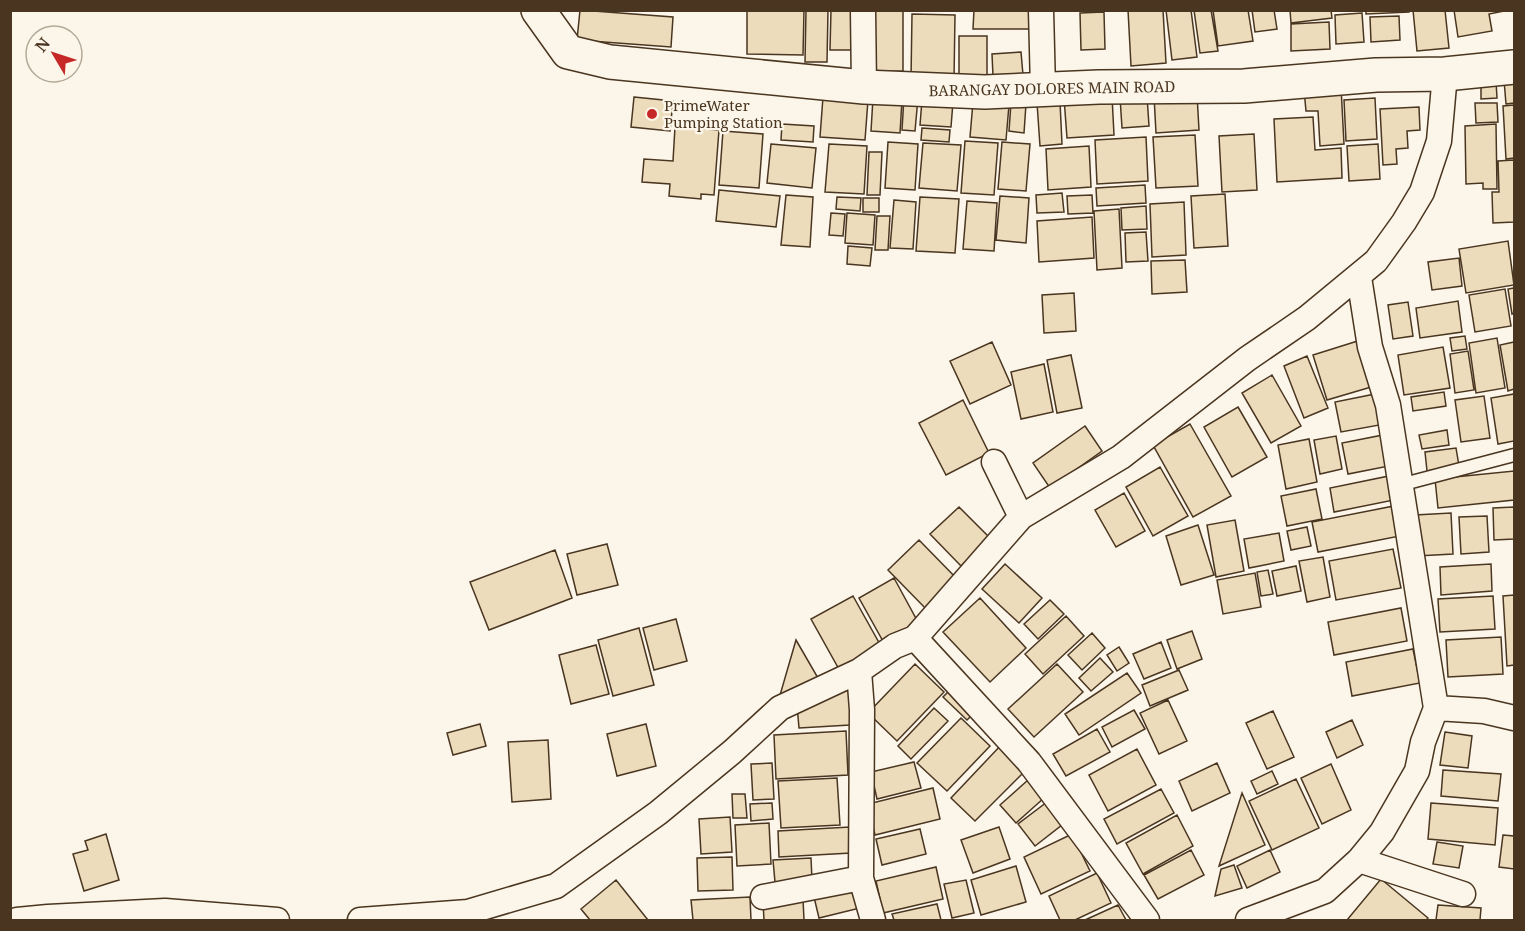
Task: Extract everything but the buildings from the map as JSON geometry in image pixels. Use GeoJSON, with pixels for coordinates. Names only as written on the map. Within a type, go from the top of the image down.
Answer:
{"type":"FeatureCollection","features":[{"type":"Feature","properties":{"kind":"street","name":"BARANGAY DOLORES MAIN ROAD"},"geometry":{"type":"LineString","coordinates":[[538,10],[568,52],[584,56],[610,62],[864,87],[985,92],[1244,86],[1376,75],[1445,74],[1515,67]]}},
{"type":"Feature","properties":{"kind":"street"},"geometry":{"type":"LineString","coordinates":[[863,10],[864,87]]}},
{"type":"Feature","properties":{"kind":"street"},"geometry":{"type":"LineString","coordinates":[[1041,10],[1042,89]]}},
{"type":"Feature","properties":{"kind":"street"},"geometry":{"type":"LineString","coordinates":[[360,921],[468,912],[556,886],[658,813],[732,752],[780,708],[859,671],[895,646],[915,638],[1021,517],[1121,457],[1247,359],[1307,318],[1376,261],[1422,192],[1439,141],[1445,74]]}},
{"type":"Feature","properties":{"kind":"street"},"geometry":{"type":"LineString","coordinates":[[1248,921],[1325,891],[1359,860],[1382,832],[1417,771],[1436,708],[1388,405],[1370,347],[1359,277]]}},
{"type":"Feature","properties":{"kind":"street"},"geometry":{"type":"LineString","coordinates":[[994,462],[1021,517]]}},
{"type":"Feature","properties":{"kind":"street"},"geometry":{"type":"LineString","coordinates":[[915,638],[1029,762],[1148,920]]}},
{"type":"Feature","properties":{"kind":"street"},"geometry":{"type":"LineString","coordinates":[[859,671],[862,710],[861,878],[873,921]]}},
{"type":"Feature","properties":{"kind":"street"},"geometry":{"type":"LineString","coordinates":[[1436,708],[1484,711],[1515,718]]}},
{"type":"Feature","properties":{"kind":"street"},"geometry":{"type":"LineString","coordinates":[[1359,860],[1463,894]]}},
{"type":"Feature","properties":{"kind":"street"},"geometry":{"type":"LineString","coordinates":[[763,897],[861,878]]}},
{"type":"Feature","properties":{"kind":"street"},"geometry":{"type":"LineString","coordinates":[[17,921],[48,917],[165,911],[277,921]]}},
{"type":"Feature","properties":{"kind":"lane"},"geometry":{"type":"LineString","coordinates":[[1400,485],[1515,454]]}},
{"type":"Feature","properties":{"kind":"place","name":"PrimeWater Pumping Station"},"geometry":{"type":"Point","coordinates":[652,114]}}]}
